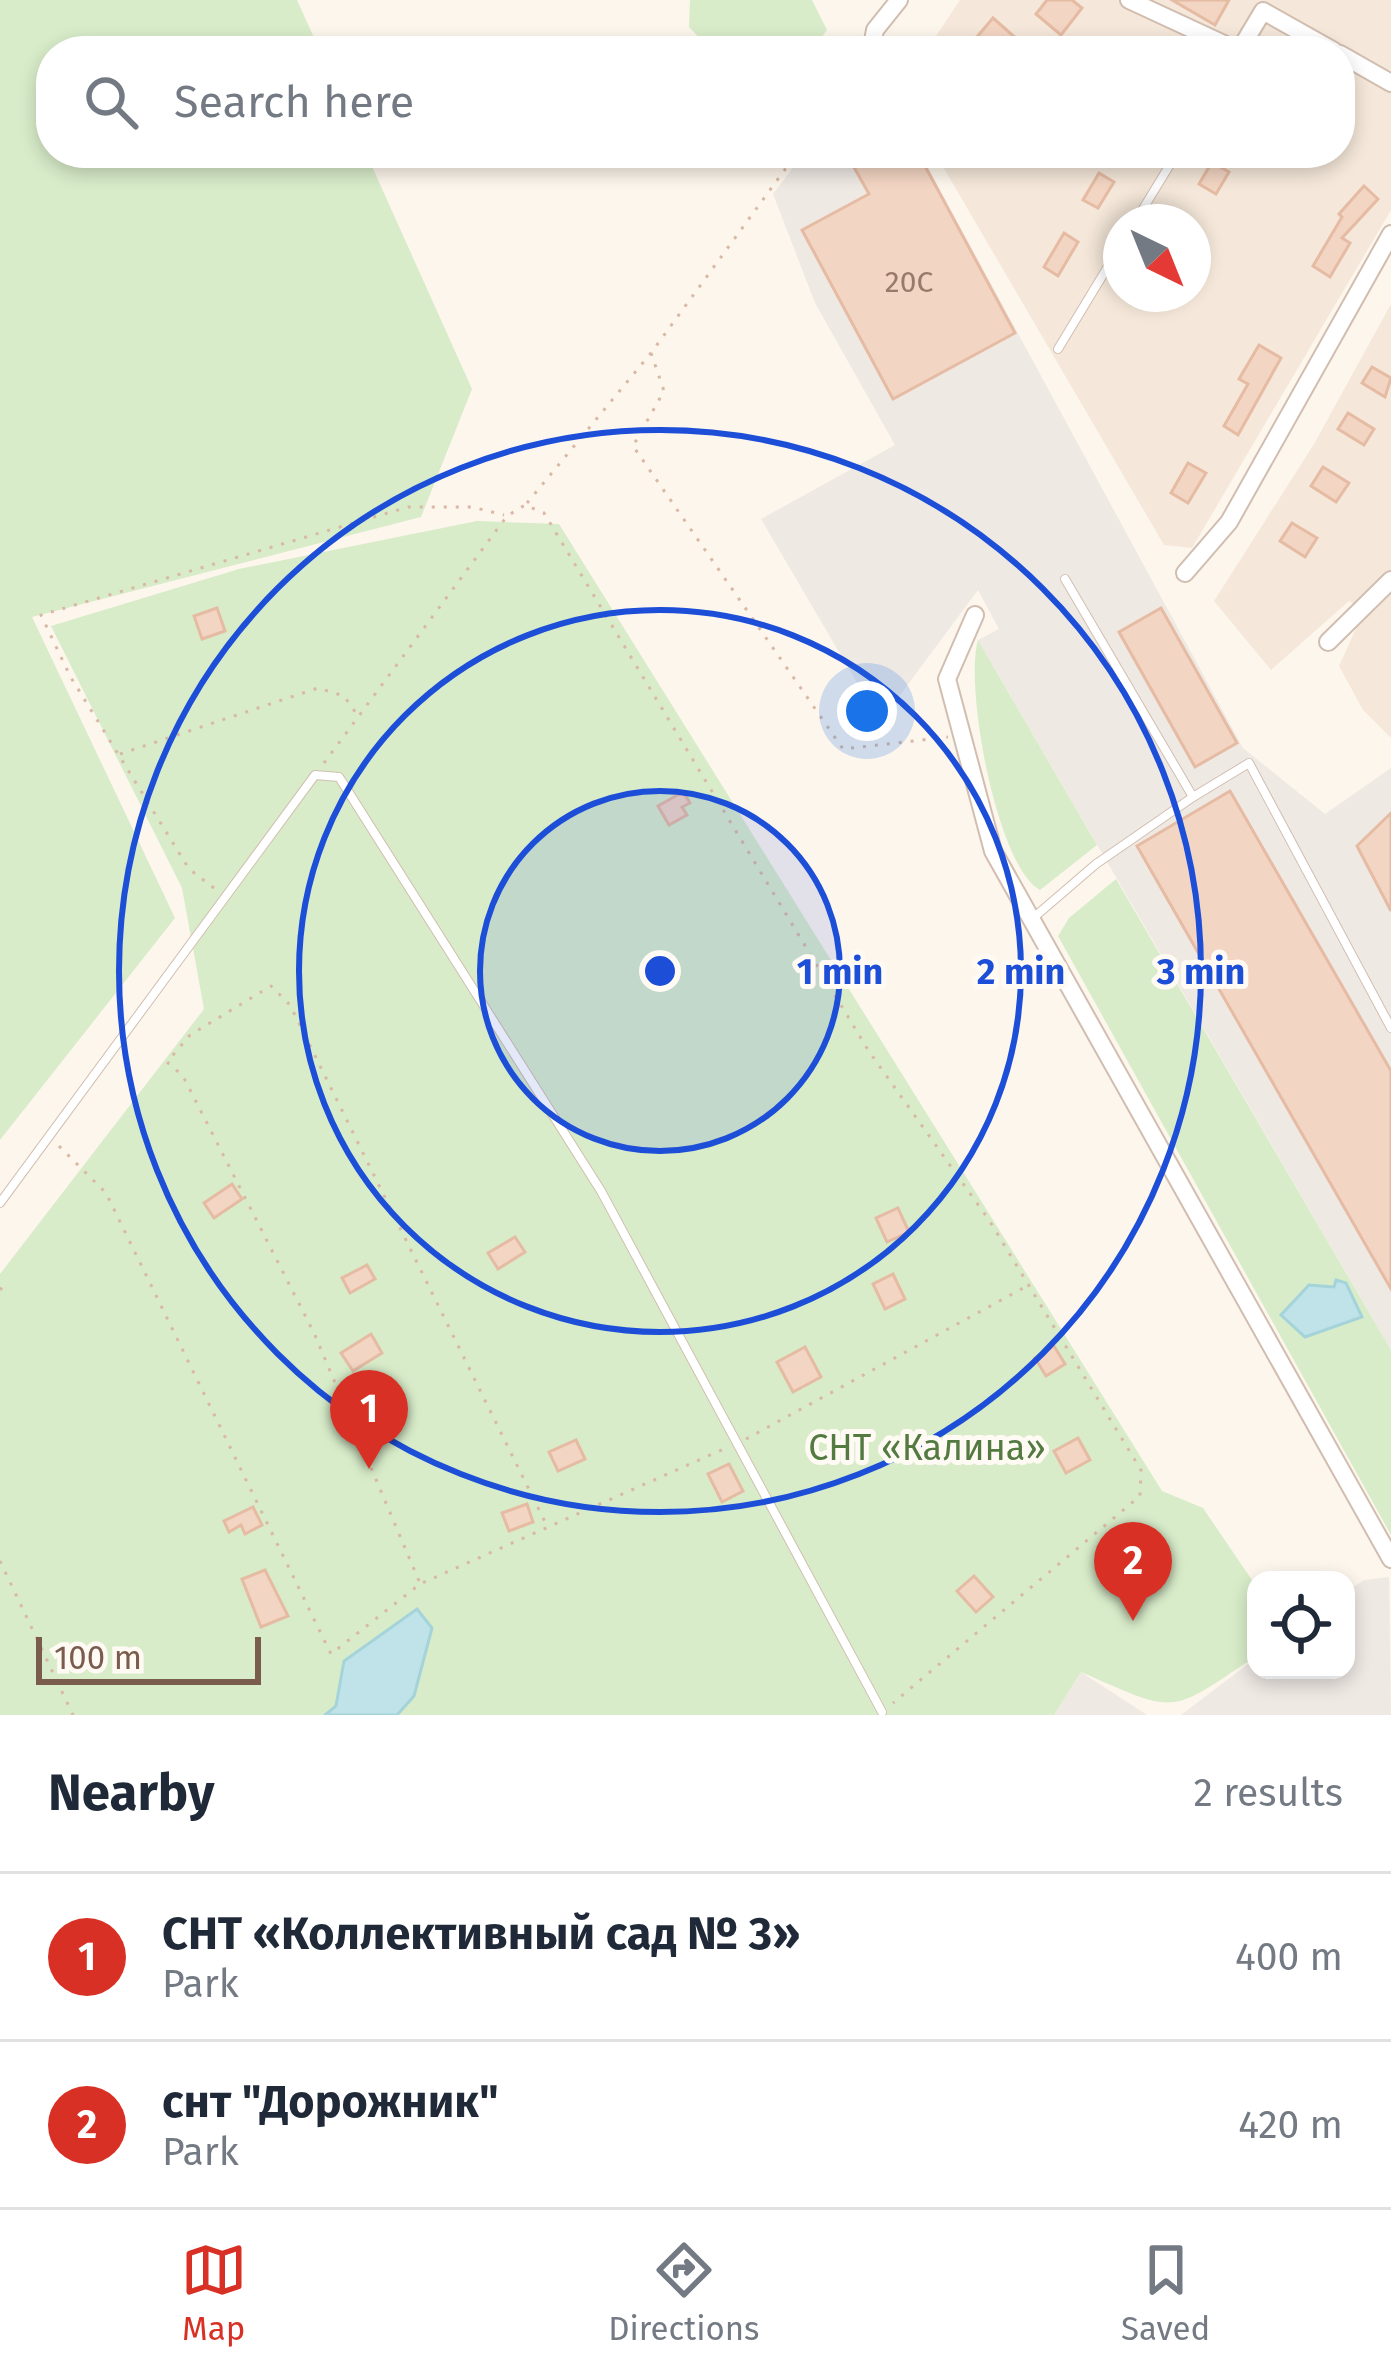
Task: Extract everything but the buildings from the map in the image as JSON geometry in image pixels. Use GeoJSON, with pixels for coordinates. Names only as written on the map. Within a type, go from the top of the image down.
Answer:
{"type":"FeatureCollection","features":[{"type":"Feature","properties":{"kind":"street"},"geometry":{"type":"LineString","coordinates":[[874,36],[899,0]]}},
{"type":"Feature","properties":{"kind":"street"},"geometry":{"type":"LineString","coordinates":[[1129,0],[1207,36]]}},
{"type":"Feature","properties":{"kind":"street"},"geometry":{"type":"LineString","coordinates":[[1248,36],[1266,6],[1311,36]]}},
{"type":"Feature","properties":{"kind":"street"},"geometry":{"type":"LineString","coordinates":[[1355,63],[1391,83]]}},
{"type":"Feature","properties":{"kind":"street"},"geometry":{"type":"LineString","coordinates":[[1185,573],[1229,522],[1391,234]]}},
{"type":"Feature","properties":{"kind":"street"},"geometry":{"type":"LineString","coordinates":[[1328,641],[1391,580]]}},
{"type":"Feature","properties":{"kind":"street"},"geometry":{"type":"LineString","coordinates":[[975,615],[946,679],[993,851],[1391,1559]]}},
{"type":"Feature","properties":{"kind":"lane"},"geometry":{"type":"LineString","coordinates":[[1146,204],[1168,168]]}},
{"type":"Feature","properties":{"kind":"lane"},"geometry":{"type":"LineString","coordinates":[[1058,349],[1103,275]]}},
{"type":"Feature","properties":{"kind":"lane"},"geometry":{"type":"LineString","coordinates":[[1065,579],[1193,797]]}},
{"type":"Feature","properties":{"kind":"lane"},"geometry":{"type":"LineString","coordinates":[[1031,919],[1096,864],[1250,763],[1391,1028]]}},
{"type":"Feature","properties":{"kind":"lane"},"geometry":{"type":"LineString","coordinates":[[0,1203],[316,775],[339,777],[601,1191],[882,1712]]}},
{"type":"Feature","properties":{"kind":"path"},"geometry":{"type":"LineString","coordinates":[[316,775],[507,516],[525,505],[651,352],[786,168]]}},
{"type":"Feature","properties":{"kind":"path"},"geometry":{"type":"LineString","coordinates":[[651,352],[664,392],[633,446],[843,749],[962,735]]}},
{"type":"Feature","properties":{"kind":"path"},"geometry":{"type":"LineString","coordinates":[[525,505],[544,513],[868,1050],[989,1220],[1141,1470],[1140,1496],[882,1712]]}},
{"type":"Feature","properties":{"kind":"path"},"geometry":{"type":"LineString","coordinates":[[225,897],[190,869],[118,754],[41,615],[407,507],[472,507],[507,516]]}},
{"type":"Feature","properties":{"kind":"path"},"geometry":{"type":"LineString","coordinates":[[118,754],[318,688],[344,696],[358,716]]}},
{"type":"Feature","properties":{"kind":"path"},"geometry":{"type":"LineString","coordinates":[[421,1584],[314,1333],[183,1076],[167,1062],[190,1035],[271,986],[290,1005],[548,1527]]}},
{"type":"Feature","properties":{"kind":"path"},"geometry":{"type":"LineString","coordinates":[[48,1138],[106,1193],[331,1654],[421,1584],[737,1443],[1029,1286]]}},
{"type":"Feature","properties":{"kind":"path"},"geometry":{"type":"LineString","coordinates":[[0,1290],[8,1281]]}},
{"type":"Feature","properties":{"kind":"path"},"geometry":{"type":"LineString","coordinates":[[0,1561],[73,1715]]}},
{"type":"Feature","properties":{"kind":"shaded area"},"geometry":{"type":"Polygon","coordinates":[[[960,0],[1391,0],[1391,210],[1192,548],[1164,545],[944,168],[1355,168],[1355,36],[936,36],[960,0]]]}},
{"type":"Feature","properties":{"kind":"shaded area"},"geometry":{"type":"Polygon","coordinates":[[[793,168],[928,168],[1243,748],[1325,814],[1391,768],[1391,1350],[978,640],[999,629],[978,590],[880,722],[761,519],[895,445],[815,303],[773,194],[793,168]]]}},
{"type":"Feature","properties":{"kind":"shaded area"},"geometry":{"type":"Polygon","coordinates":[[[1391,304],[1391,738],[1363,710],[1339,666],[1364,611],[1349,601],[1271,670],[1214,601],[1314,444],[1391,304]]]}},
{"type":"Feature","properties":{"kind":"shaded area"},"geometry":{"type":"Polygon","coordinates":[[[1389,1577],[1391,1715],[1181,1715],[1247,1665],[1247,1679],[1355,1679],[1355,1586],[1389,1577]]]}},
{"type":"Feature","properties":{"kind":"shaded area"},"geometry":{"type":"Polygon","coordinates":[[[1081,1672],[1147,1715],[1054,1715],[1081,1672]]]}},
{"type":"Feature","properties":{"kind":"green space"},"geometry":{"type":"Polygon","coordinates":[[[0,0],[297,0],[313,36],[36,36],[36,168],[373,168],[472,389],[421,517],[32,617],[175,918],[0,1140],[0,0]]]}},
{"type":"Feature","properties":{"kind":"green space"},"geometry":{"type":"Polygon","coordinates":[[[690,0],[812,0],[827,30],[822,36],[698,36],[689,27],[690,0]]]}},
{"type":"Feature","properties":{"kind":"green space","name":"СНТ «Калина»"},"geometry":{"type":"Polygon","coordinates":[[[477,521],[559,524],[1162,1491],[1203,1508],[1247,1573],[1247,1662],[1205,1689],[1172,1702],[1137,1696],[1081,1672],[1054,1715],[0,1715],[0,1274],[204,1009],[182,888],[51,626],[239,569],[477,521]]]}},
{"type":"Feature","properties":{"kind":"green space"},"geometry":{"type":"Polygon","coordinates":[[[978,640],[1097,845],[1040,890],[1024,875],[1010,848],[988,774],[976,696],[978,640]]]}},
{"type":"Feature","properties":{"kind":"green space"},"geometry":{"type":"Polygon","coordinates":[[[1116,879],[1391,1350],[1391,1535],[1058,936],[1069,918],[1116,879]]]}},
{"type":"Feature","properties":{"kind":"water"},"geometry":{"type":"Polygon","coordinates":[[[1336,1280],[1346,1283],[1362,1317],[1305,1337],[1281,1315],[1309,1285],[1334,1287],[1336,1280]]]}},
{"type":"Feature","properties":{"kind":"water"},"geometry":{"type":"Polygon","coordinates":[[[417,1609],[432,1628],[414,1696],[397,1715],[325,1715],[336,1706],[344,1661],[417,1609]]]}},
{"type":"Feature","properties":{"kind":"place","name":"СНТ «Коллективный сад № 3»"},"geometry":{"type":"Point","coordinates":[369,1469]}},
{"type":"Feature","properties":{"kind":"place","name":"снт \"Дорожник\""},"geometry":{"type":"Point","coordinates":[1133,1621]}}]}
